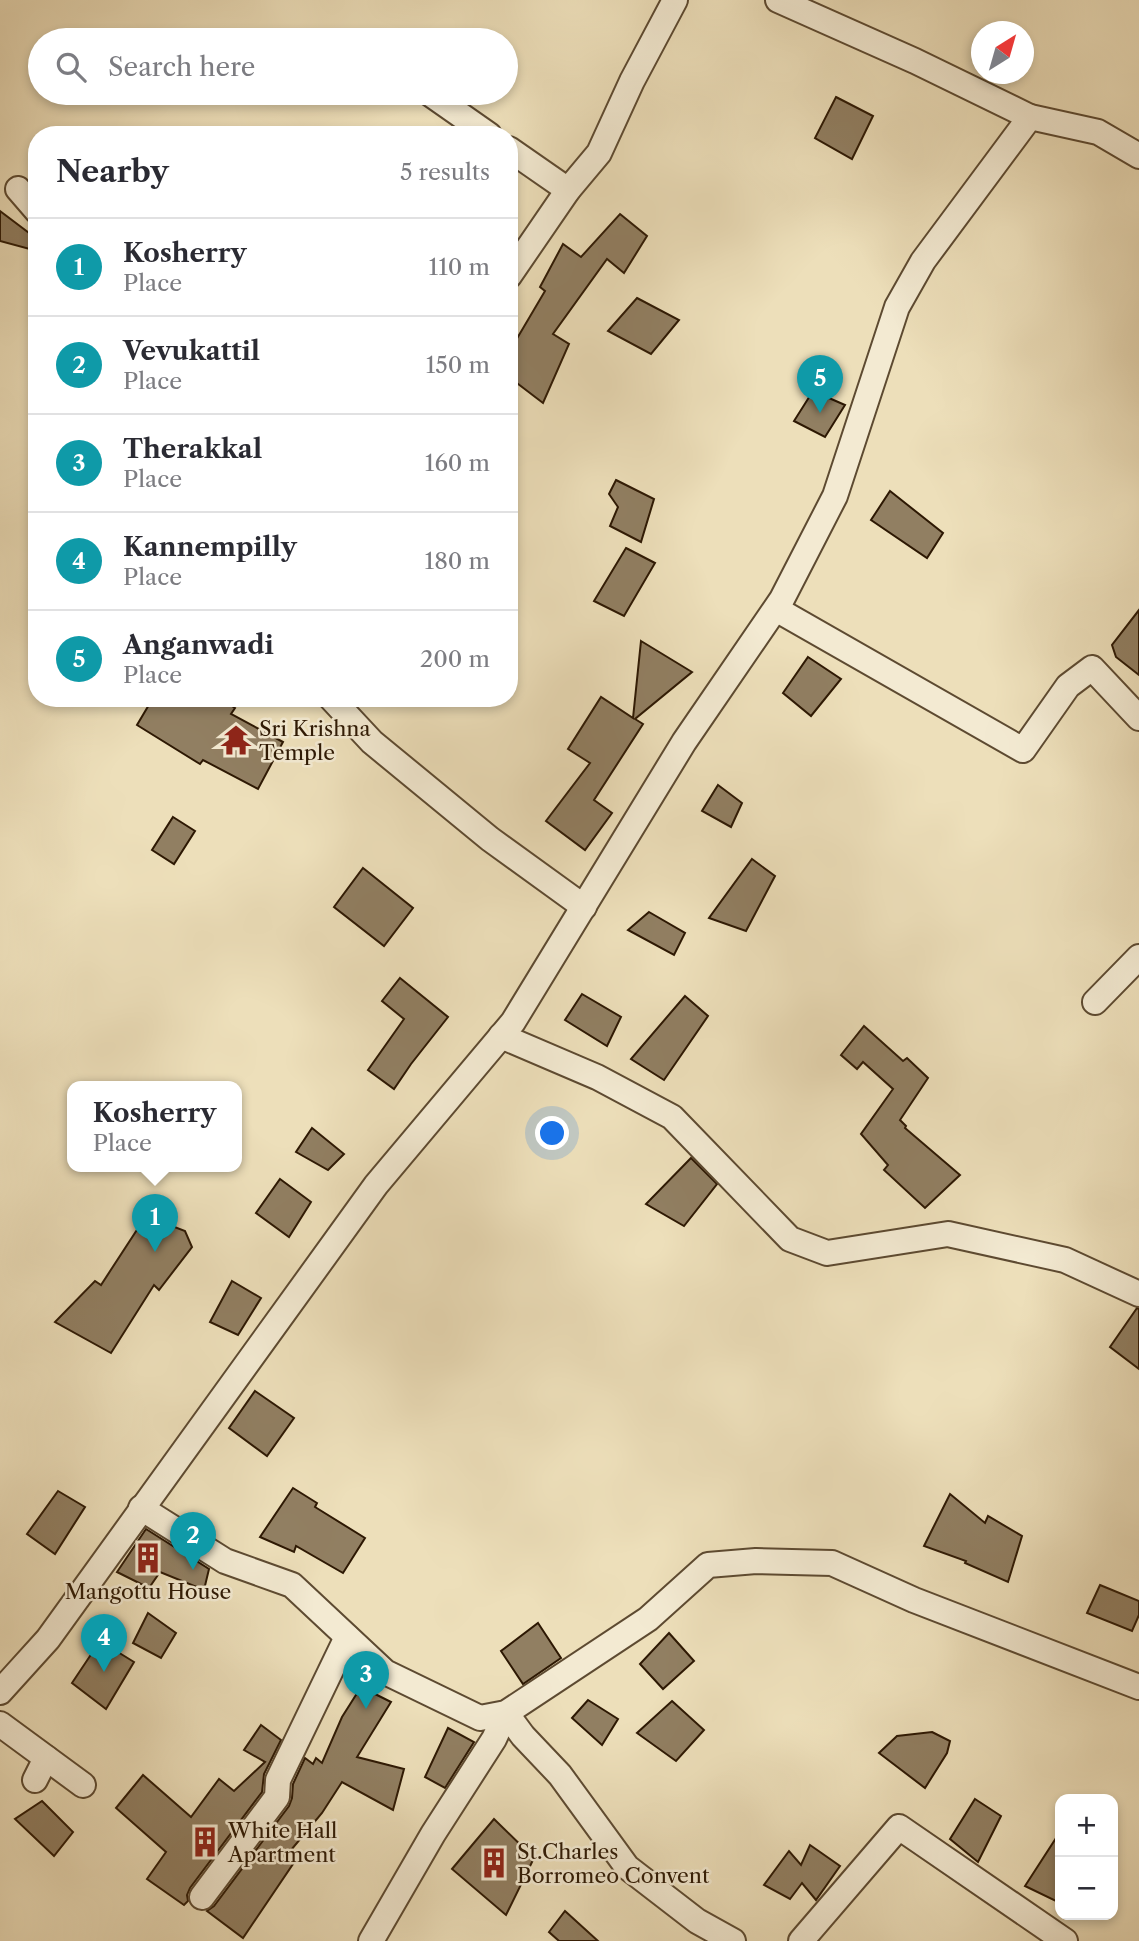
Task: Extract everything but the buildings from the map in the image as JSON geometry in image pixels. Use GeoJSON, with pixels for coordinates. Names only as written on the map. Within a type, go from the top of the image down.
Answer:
{"type":"FeatureCollection","features":[{"type":"Feature","properties":{"kind":"street"},"geometry":{"type":"LineString","coordinates":[[518,263],[568,190],[599,153],[632,81],[675,0]]}},
{"type":"Feature","properties":{"kind":"street"},"geometry":{"type":"LineString","coordinates":[[778,0],[915,61],[1030,117],[1098,132],[1139,156]]}},
{"type":"Feature","properties":{"kind":"street"},"geometry":{"type":"LineString","coordinates":[[446,105],[476,126]]}},
{"type":"Feature","properties":{"kind":"street"},"geometry":{"type":"LineString","coordinates":[[0,1692],[48,1639],[376,1185],[513,1022],[684,742],[776,609],[835,496],[897,307],[923,261],[1030,117]]}},
{"type":"Feature","properties":{"kind":"street"},"geometry":{"type":"LineString","coordinates":[[518,155],[568,190]]}},
{"type":"Feature","properties":{"kind":"street"},"geometry":{"type":"LineString","coordinates":[[18,189],[28,201]]}},
{"type":"Feature","properties":{"kind":"street"},"geometry":{"type":"LineString","coordinates":[[776,609],[1023,750],[1068,686],[1091,668],[1139,718]]}},
{"type":"Feature","properties":{"kind":"street"},"geometry":{"type":"LineString","coordinates":[[339,707],[372,742],[491,839],[584,907]]}},
{"type":"Feature","properties":{"kind":"street"},"geometry":{"type":"LineString","coordinates":[[1095,1002],[1139,957]]}},
{"type":"Feature","properties":{"kind":"street"},"geometry":{"type":"LineString","coordinates":[[501,1036],[597,1077],[671,1117],[790,1239],[827,1253],[948,1234],[1065,1260],[1139,1294]]}},
{"type":"Feature","properties":{"kind":"street"},"geometry":{"type":"LineString","coordinates":[[141,1507],[225,1561],[292,1585],[385,1672],[480,1718],[506,1713],[648,1619],[708,1565],[756,1561],[832,1563],[914,1600],[1139,1687]]}},
{"type":"Feature","properties":{"kind":"street"},"geometry":{"type":"LineString","coordinates":[[202,1897],[277,1797],[278,1780],[347,1636]]}},
{"type":"Feature","properties":{"kind":"street"},"geometry":{"type":"LineString","coordinates":[[371,1941],[433,1834],[494,1739],[506,1713]]}},
{"type":"Feature","properties":{"kind":"street"},"geometry":{"type":"LineString","coordinates":[[506,1713],[523,1736],[560,1775],[627,1867],[697,1921],[733,1941]]}},
{"type":"Feature","properties":{"kind":"street"},"geometry":{"type":"LineString","coordinates":[[0,1724],[41,1769],[83,1785]]}},
{"type":"Feature","properties":{"kind":"street"},"geometry":{"type":"LineString","coordinates":[[801,1941],[899,1827],[1065,1941]]}},
{"type":"Feature","properties":{"kind":"place","name":"Anganwadi"},"geometry":{"type":"Point","coordinates":[820,413]}},
{"type":"Feature","properties":{"kind":"place","name":"Sri Krishna Temple"},"geometry":{"type":"Point","coordinates":[236,740]}},
{"type":"Feature","properties":{"kind":"place","name":"Kosherry"},"geometry":{"type":"Point","coordinates":[155,1252]}},
{"type":"Feature","properties":{"kind":"place","name":"Mangottu House"},"geometry":{"type":"Point","coordinates":[148,1558]}},
{"type":"Feature","properties":{"kind":"place","name":"Vevukattil"},"geometry":{"type":"Point","coordinates":[193,1570]}},
{"type":"Feature","properties":{"kind":"place","name":"Kannempilly"},"geometry":{"type":"Point","coordinates":[104,1672]}},
{"type":"Feature","properties":{"kind":"place","name":"Therakkal"},"geometry":{"type":"Point","coordinates":[366,1709]}},
{"type":"Feature","properties":{"kind":"place","name":"White Hall Apartment"},"geometry":{"type":"Point","coordinates":[205,1842]}},
{"type":"Feature","properties":{"kind":"place","name":"St.Charles Borromeo Convent"},"geometry":{"type":"Point","coordinates":[494,1863]}}]}
